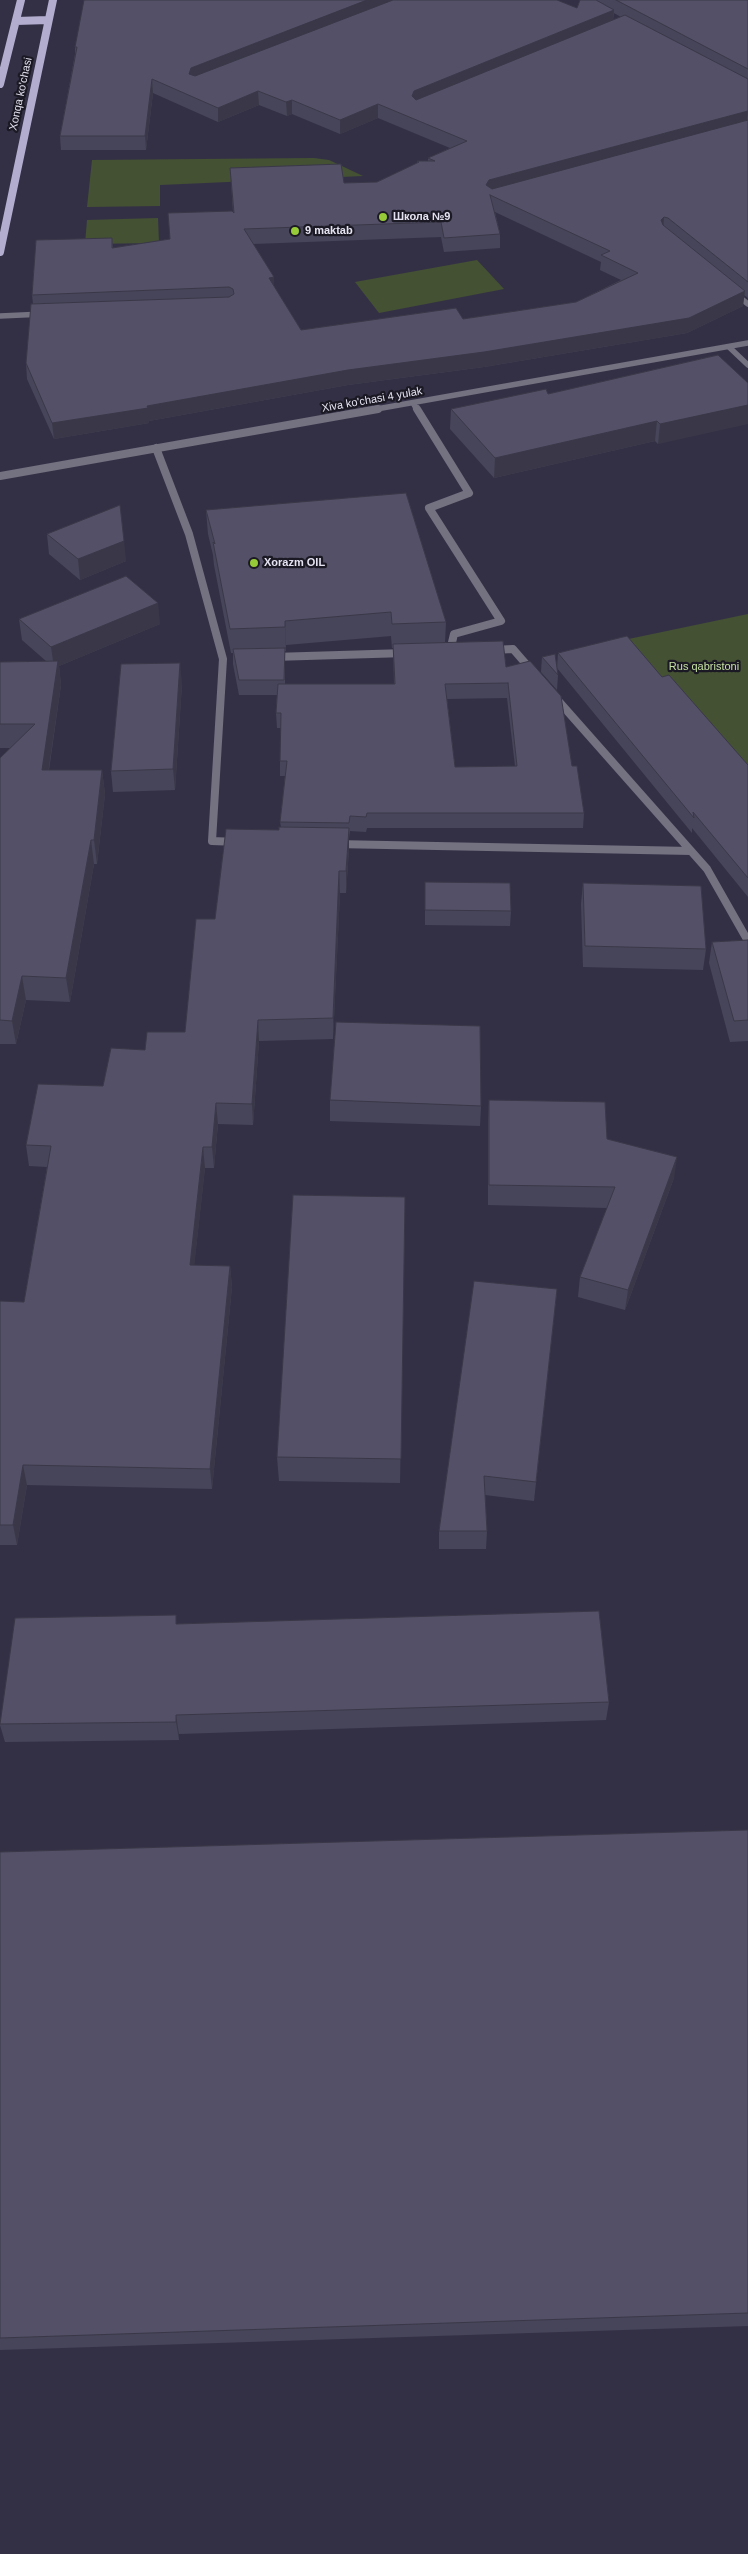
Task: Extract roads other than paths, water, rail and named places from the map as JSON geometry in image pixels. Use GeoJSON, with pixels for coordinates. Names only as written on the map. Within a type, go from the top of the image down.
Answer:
{"type":"FeatureCollection","features":[{"type":"Feature","properties":{"kind":"main road","name":"Xonqa ko'chasi"},"geometry":{"type":"LineString","coordinates":[[0,84],[21,0]]}},
{"type":"Feature","properties":{"kind":"main road","name":"Xonqa ko'chasi"},"geometry":{"type":"LineString","coordinates":[[0,252],[53,0]]}},
{"type":"Feature","properties":{"kind":"main road"},"geometry":{"type":"LineString","coordinates":[[16,21],[48,20]]}},
{"type":"Feature","properties":{"kind":"street"},"geometry":{"type":"LineString","coordinates":[[725,285],[748,304]]}},
{"type":"Feature","properties":{"kind":"street"},"geometry":{"type":"LineString","coordinates":[[0,316],[48,314]]}},
{"type":"Feature","properties":{"kind":"street","name":"Xiva ko'chasi 4 yulak"},"geometry":{"type":"LineString","coordinates":[[0,476],[748,344]]}},
{"type":"Feature","properties":{"kind":"street"},"geometry":{"type":"LineString","coordinates":[[729,347],[748,365]]}},
{"type":"Feature","properties":{"kind":"street"},"geometry":{"type":"LineString","coordinates":[[413,403],[469,493],[429,508],[501,621],[454,634],[450,651]]}},
{"type":"Feature","properties":{"kind":"street"},"geometry":{"type":"LineString","coordinates":[[156,448],[189,534],[223,659],[212,841],[252,842]]}},
{"type":"Feature","properties":{"kind":"street"},"geometry":{"type":"LineString","coordinates":[[486,650],[513,649],[539,679]]}},
{"type":"Feature","properties":{"kind":"street"},"geometry":{"type":"LineString","coordinates":[[441,652],[459,651]]}},
{"type":"Feature","properties":{"kind":"street"},"geometry":{"type":"LineString","coordinates":[[263,657],[411,652]]}},
{"type":"Feature","properties":{"kind":"street"},"geometry":{"type":"LineString","coordinates":[[223,659],[233,658]]}},
{"type":"Feature","properties":{"kind":"street"},"geometry":{"type":"LineString","coordinates":[[546,687],[707,868],[748,941]]}},
{"type":"Feature","properties":{"kind":"street"},"geometry":{"type":"LineString","coordinates":[[322,843],[691,851]]}},
{"type":"Feature","properties":{"kind":"place","name":"Школа №9"},"geometry":{"type":"Point","coordinates":[383,217]}},
{"type":"Feature","properties":{"kind":"place","name":"9 maktab"},"geometry":{"type":"Point","coordinates":[295,231]}},
{"type":"Feature","properties":{"kind":"place","name":"Xorazm OIL"},"geometry":{"type":"Point","coordinates":[254,563]}},
{"type":"Feature","properties":{"kind":"park label","name":"Rus qabristoni"},"geometry":{"type":"Point","coordinates":[704,667]}}]}
